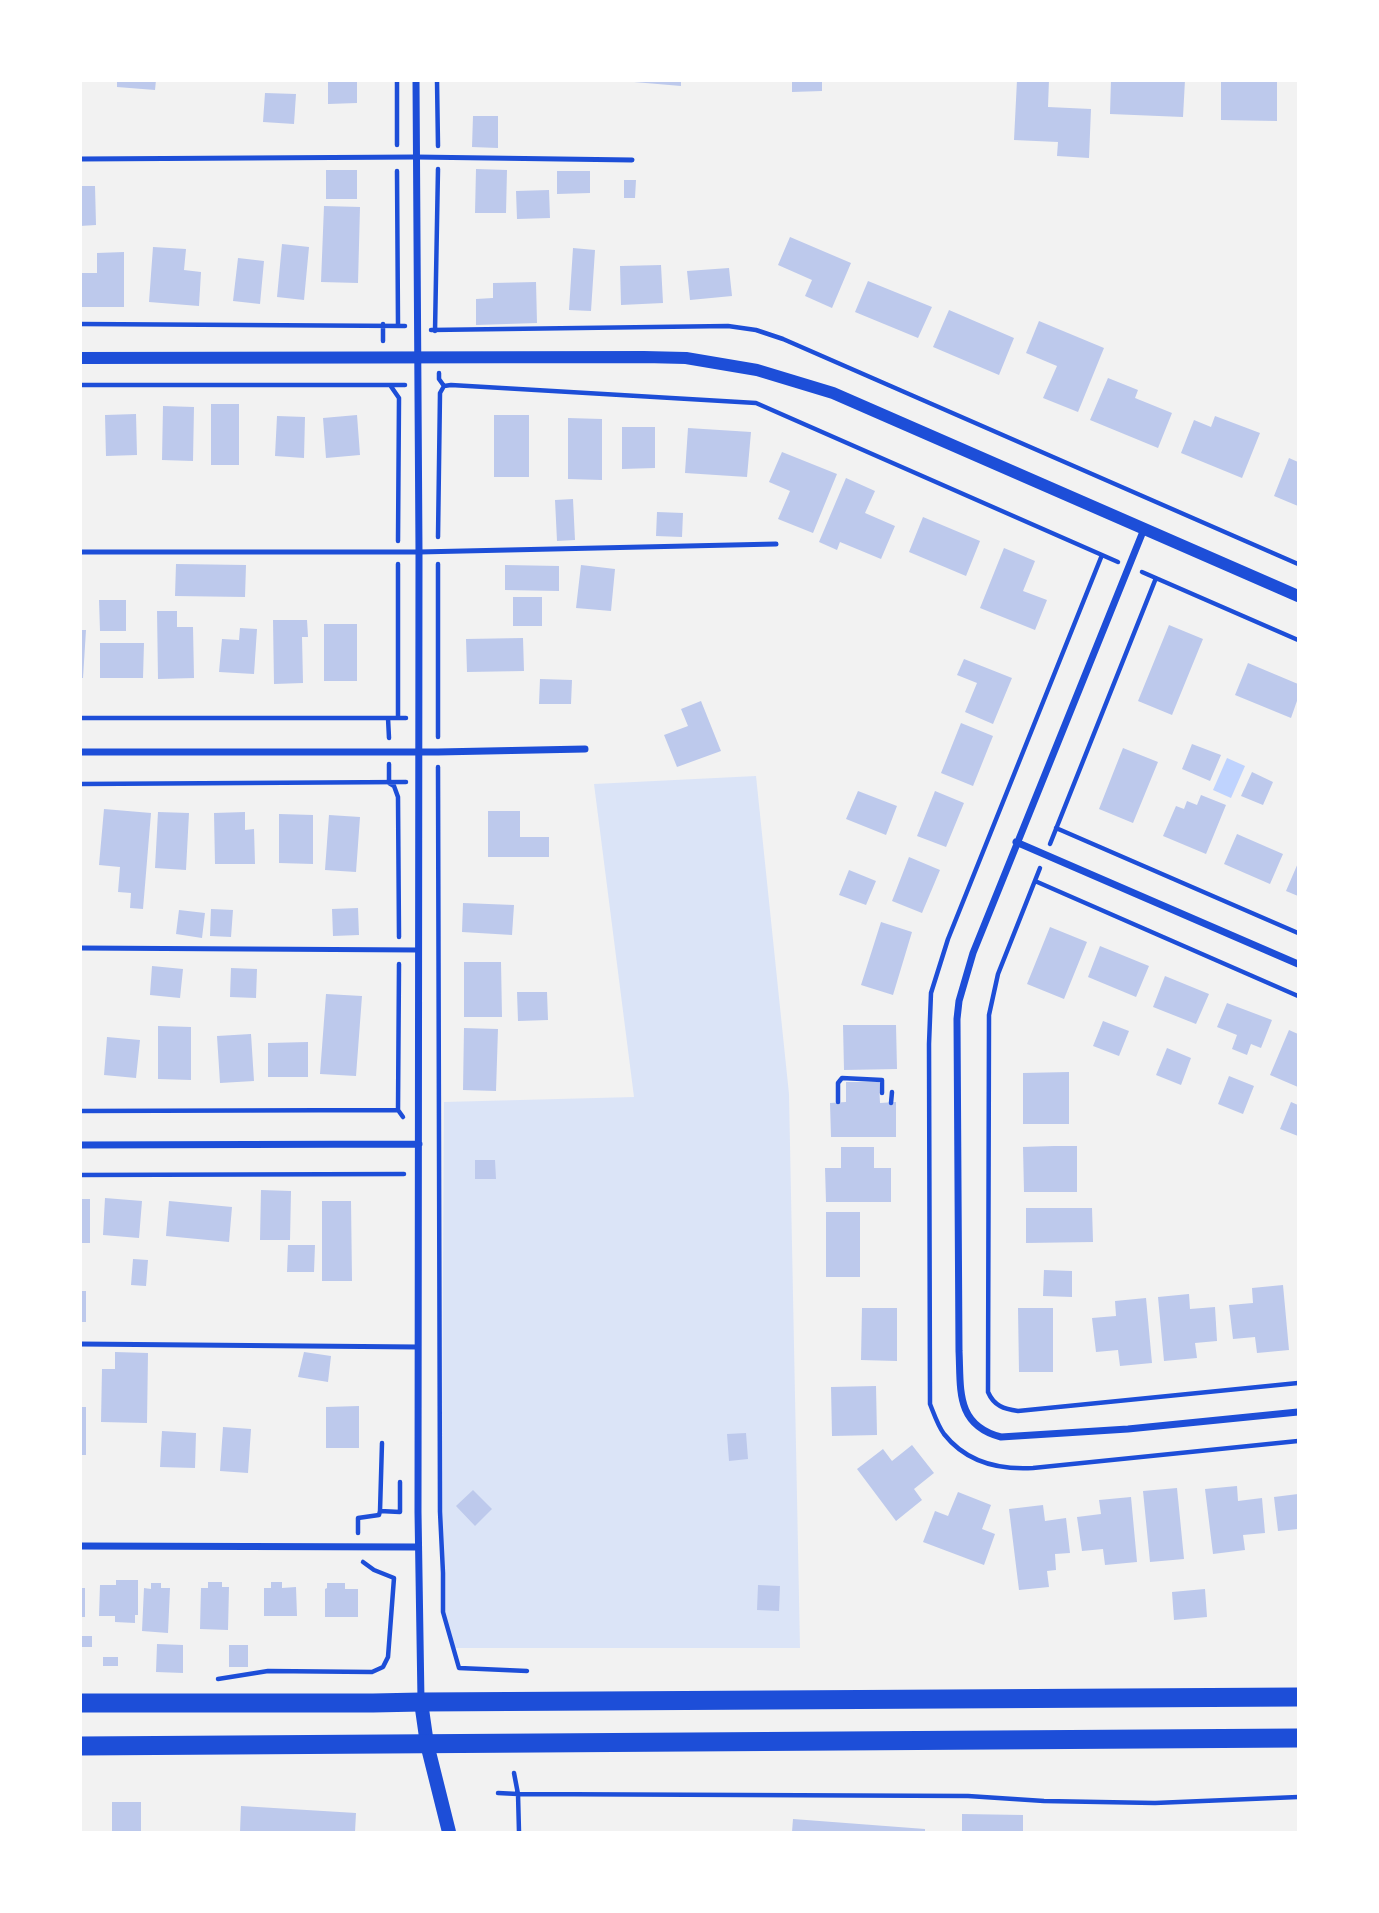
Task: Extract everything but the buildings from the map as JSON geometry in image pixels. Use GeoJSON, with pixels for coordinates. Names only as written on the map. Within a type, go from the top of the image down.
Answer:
{"type":"FeatureCollection","features":[{"type":"Feature","properties":{"kind":"highway"},"geometry":{"type":"LineString","coordinates":[[80,1703],[1298,1697]]}},
{"type":"Feature","properties":{"kind":"highway"},"geometry":{"type":"LineString","coordinates":[[80,1746],[1298,1738]]}},
{"type":"Feature","properties":{"kind":"main road"},"geometry":{"type":"LineString","coordinates":[[421,1702],[427,1744],[449,1832]]}},
{"type":"Feature","properties":{"kind":"street"},"geometry":{"type":"LineString","coordinates":[[416,80],[419,552],[418,1547],[421,1702]]}},
{"type":"Feature","properties":{"kind":"street"},"geometry":{"type":"LineString","coordinates":[[80,358],[644,357],[686,358],[757,370],[833,393],[1298,596]]}},
{"type":"Feature","properties":{"kind":"street"},"geometry":{"type":"LineString","coordinates":[[1144,528],[1016,842],[973,953],[959,1001],[959,1351],[962,1403],[975,1424],[1001,1437],[1128,1429],[1298,1412]]}},
{"type":"Feature","properties":{"kind":"street"},"geometry":{"type":"LineString","coordinates":[[80,752],[438,752],[585,749]]}},
{"type":"Feature","properties":{"kind":"street"},"geometry":{"type":"LineString","coordinates":[[1016,842],[1298,964]]}},
{"type":"Feature","properties":{"kind":"street"},"geometry":{"type":"LineString","coordinates":[[80,1145],[419,1144]]}},
{"type":"Feature","properties":{"kind":"street"},"geometry":{"type":"LineString","coordinates":[[80,1546],[418,1547]]}},
{"type":"Feature","properties":{"kind":"lane"},"geometry":{"type":"LineString","coordinates":[[80,159],[416,157],[632,160]]}},
{"type":"Feature","properties":{"kind":"lane"},"geometry":{"type":"LineString","coordinates":[[80,552],[419,552],[776,544]]}},
{"type":"Feature","properties":{"kind":"lane"},"geometry":{"type":"LineString","coordinates":[[80,948],[418,950]]}},
{"type":"Feature","properties":{"kind":"lane"},"geometry":{"type":"LineString","coordinates":[[80,1344],[418,1347]]}},
{"type":"Feature","properties":{"kind":"path"},"geometry":{"type":"LineString","coordinates":[[397,80],[398,324]]}},
{"type":"Feature","properties":{"kind":"path"},"geometry":{"type":"LineString","coordinates":[[435,331],[437,80]]}},
{"type":"Feature","properties":{"kind":"path"},"geometry":{"type":"LineString","coordinates":[[80,324],[398,324],[435,331],[577,327],[742,327],[769,334],[1298,564]]}},
{"type":"Feature","properties":{"kind":"path"},"geometry":{"type":"LineString","coordinates":[[439,358],[439,379],[444,386]]}},
{"type":"Feature","properties":{"kind":"path"},"geometry":{"type":"LineString","coordinates":[[80,385],[399,384],[440,393]]}},
{"type":"Feature","properties":{"kind":"path"},"geometry":{"type":"LineString","coordinates":[[444,386],[440,393],[438,551],[440,1512],[443,1612],[459,1668],[527,1671]]}},
{"type":"Feature","properties":{"kind":"path"},"geometry":{"type":"LineString","coordinates":[[444,386],[756,403],[1298,640]]}},
{"type":"Feature","properties":{"kind":"path"},"geometry":{"type":"LineString","coordinates":[[1102,555],[948,939],[931,993],[930,1404],[943,1433],[963,1453],[987,1464],[1002,1467],[1033,1468],[1298,1441]]}},
{"type":"Feature","properties":{"kind":"path"},"geometry":{"type":"LineString","coordinates":[[1156,578],[1003,961],[990,1004],[988,1392],[997,1405],[1018,1411],[1298,1383]]}},
{"type":"Feature","properties":{"kind":"path"},"geometry":{"type":"LineString","coordinates":[[80,718],[438,718]]}},
{"type":"Feature","properties":{"kind":"path"},"geometry":{"type":"LineString","coordinates":[[80,784],[389,783],[438,780]]}},
{"type":"Feature","properties":{"kind":"path"},"geometry":{"type":"LineString","coordinates":[[389,783],[394,786],[398,797],[398,1110],[404,1117]]}},
{"type":"Feature","properties":{"kind":"path"},"geometry":{"type":"LineString","coordinates":[[1056,828],[1298,933]]}},
{"type":"Feature","properties":{"kind":"path"},"geometry":{"type":"LineString","coordinates":[[1035,881],[1298,996]]}},
{"type":"Feature","properties":{"kind":"path"},"geometry":{"type":"LineString","coordinates":[[838,1102],[838,1083],[842,1078],[882,1080],[882,1093]]}},
{"type":"Feature","properties":{"kind":"path"},"geometry":{"type":"LineString","coordinates":[[891,1103],[892,1093]]}},
{"type":"Feature","properties":{"kind":"path"},"geometry":{"type":"LineString","coordinates":[[80,1111],[398,1110]]}},
{"type":"Feature","properties":{"kind":"path"},"geometry":{"type":"LineString","coordinates":[[80,1175],[440,1174]]}},
{"type":"Feature","properties":{"kind":"path"},"geometry":{"type":"LineString","coordinates":[[207,1680],[268,1671],[372,1672],[383,1667],[388,1657],[394,1578],[374,1570],[363,1561],[359,1553],[358,1518],[379,1515],[382,1443]]}},
{"type":"Feature","properties":{"kind":"path"},"geometry":{"type":"LineString","coordinates":[[514,1773],[519,1832]]}},
{"type":"Feature","properties":{"kind":"path"},"geometry":{"type":"LineString","coordinates":[[498,1793],[968,1796],[1044,1801],[1156,1803],[1298,1797]]}},
{"type":"Feature","properties":{"kind":"shaded area"},"geometry":{"type":"Polygon","coordinates":[[[756,776],[789,1094],[800,1648],[451,1648],[441,1606],[444,1102],[634,1097],[594,784],[756,776]]]}},
{"type":"Feature","properties":{"kind":"water"},"geometry":{"type":"Polygon","coordinates":[[[1227,758],[1245,766],[1231,798],[1213,790],[1227,758]]]}}]}
